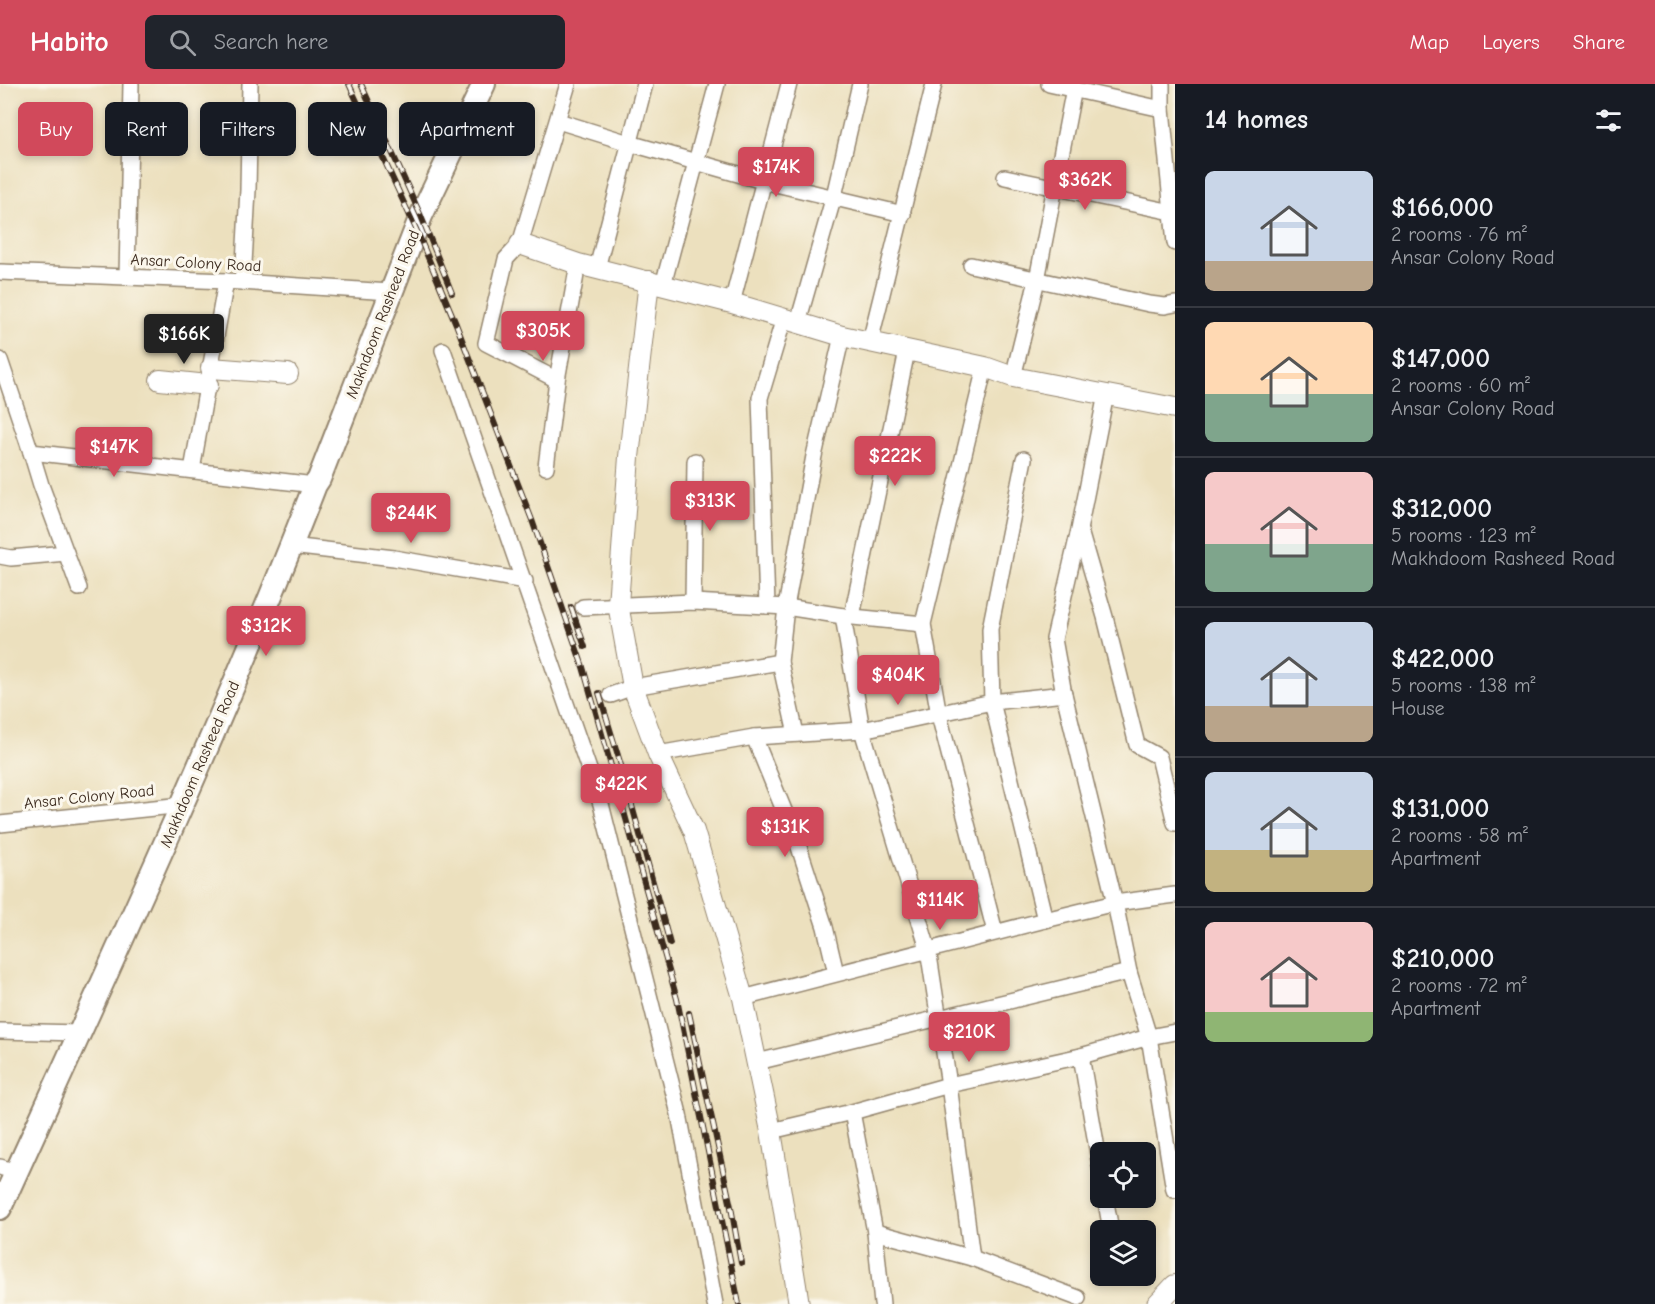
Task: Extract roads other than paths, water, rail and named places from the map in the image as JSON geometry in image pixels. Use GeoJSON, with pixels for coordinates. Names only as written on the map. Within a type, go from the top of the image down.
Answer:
{"type":"FeatureCollection","features":[{"type":"Feature","properties":{"kind":"main road","name":"Makhdoom Rasheed Road"},"geometry":{"type":"LineString","coordinates":[[0,1208],[8,1170],[80,1033],[183,804],[319,479],[421,216],[484,84]]}},
{"type":"Feature","properties":{"kind":"street"},"geometry":{"type":"LineString","coordinates":[[127,277],[130,84]]}},
{"type":"Feature","properties":{"kind":"street"},"geometry":{"type":"LineString","coordinates":[[243,282],[250,84]]}},
{"type":"Feature","properties":{"kind":"street"},"geometry":{"type":"LineString","coordinates":[[557,380],[486,343],[506,259],[520,244],[568,84]]}},
{"type":"Feature","properties":{"kind":"street"},"geometry":{"type":"LineString","coordinates":[[546,467],[557,380],[587,266],[629,143],[645,84]]}},
{"type":"Feature","properties":{"kind":"street"},"geometry":{"type":"LineString","coordinates":[[717,84],[697,161],[656,283],[629,458],[618,604],[633,687],[658,754],[694,831],[743,998],[771,1131],[799,1304]]}},
{"type":"Feature","properties":{"kind":"street"},"geometry":{"type":"LineString","coordinates":[[732,303],[789,84]]}},
{"type":"Feature","properties":{"kind":"street"},"geometry":{"type":"LineString","coordinates":[[767,606],[760,398],[791,320],[834,196],[860,84]]}},
{"type":"Feature","properties":{"kind":"street"},"geometry":{"type":"LineString","coordinates":[[870,342],[934,84]]}},
{"type":"Feature","properties":{"kind":"street"},"geometry":{"type":"LineString","coordinates":[[1049,84],[1162,110]]}},
{"type":"Feature","properties":{"kind":"street"},"geometry":{"type":"LineString","coordinates":[[1162,84],[1162,110],[1175,243]]}},
{"type":"Feature","properties":{"kind":"street"},"geometry":{"type":"LineString","coordinates":[[1012,377],[1037,280],[1074,88]]}},
{"type":"Feature","properties":{"kind":"street"},"geometry":{"type":"LineString","coordinates":[[558,121],[764,181],[903,214]]}},
{"type":"Feature","properties":{"kind":"street"},"geometry":{"type":"LineString","coordinates":[[1005,177],[1172,212]]}},
{"type":"Feature","properties":{"kind":"street"},"geometry":{"type":"LineString","coordinates":[[520,244],[587,266],[732,303],[842,336],[985,367],[1012,377],[1175,408]]}},
{"type":"Feature","properties":{"kind":"street"},"geometry":{"type":"LineString","coordinates":[[971,265],[1149,304],[1165,306],[1175,304]]}},
{"type":"Feature","properties":{"kind":"street","name":"Ansar Colony Road"},"geometry":{"type":"LineString","coordinates":[[0,272],[226,281],[390,292]]}},
{"type":"Feature","properties":{"kind":"street"},"geometry":{"type":"LineString","coordinates":[[192,470],[226,281]]}},
{"type":"Feature","properties":{"kind":"street"},"geometry":{"type":"LineString","coordinates":[[796,734],[780,662],[786,607],[814,456],[842,336]]}},
{"type":"Feature","properties":{"kind":"street"},"geometry":{"type":"LineString","coordinates":[[443,350],[601,804],[679,1114],[715,1304]]}},
{"type":"Feature","properties":{"kind":"street"},"geometry":{"type":"LineString","coordinates":[[907,351],[848,616],[862,730],[928,949],[972,1258]]}},
{"type":"Feature","properties":{"kind":"street"},"geometry":{"type":"LineString","coordinates":[[1,365],[40,485],[79,588]]}},
{"type":"Feature","properties":{"kind":"street"},"geometry":{"type":"LineString","coordinates":[[985,367],[923,624],[939,715],[994,932]]}},
{"type":"Feature","properties":{"kind":"street"},"geometry":{"type":"LineString","coordinates":[[160,380],[288,374]]}},
{"type":"Feature","properties":{"kind":"street"},"geometry":{"type":"LineString","coordinates":[[1106,394],[1080,530],[1054,639],[1064,694],[1115,903],[1129,972],[1149,1037],[1174,1190]]}},
{"type":"Feature","properties":{"kind":"street"},"geometry":{"type":"LineString","coordinates":[[31,452],[315,485]]}},
{"type":"Feature","properties":{"kind":"street"},"geometry":{"type":"LineString","coordinates":[[1024,459],[990,629],[992,702],[1045,920]]}},
{"type":"Feature","properties":{"kind":"street"},"geometry":{"type":"LineString","coordinates":[[693,602],[695,461]]}},
{"type":"Feature","properties":{"kind":"street"},"geometry":{"type":"LineString","coordinates":[[1080,530],[1105,617],[1137,745],[1159,757],[1175,823]]}},
{"type":"Feature","properties":{"kind":"street"},"geometry":{"type":"LineString","coordinates":[[291,546],[393,558],[525,581]]}},
{"type":"Feature","properties":{"kind":"street"},"geometry":{"type":"LineString","coordinates":[[0,556],[11,558],[66,553]]}},
{"type":"Feature","properties":{"kind":"street"},"geometry":{"type":"LineString","coordinates":[[583,607],[693,602],[786,607],[923,624]]}},
{"type":"Feature","properties":{"kind":"street"},"geometry":{"type":"LineString","coordinates":[[611,695],[633,687],[780,662]]}},
{"type":"Feature","properties":{"kind":"street"},"geometry":{"type":"LineString","coordinates":[[658,754],[754,737],[862,730],[992,702],[1064,694]]}},
{"type":"Feature","properties":{"kind":"street"},"geometry":{"type":"LineString","coordinates":[[754,737],[799,847],[825,927],[836,973]]}},
{"type":"Feature","properties":{"kind":"street","name":"Ansar Colony Road"},"geometry":{"type":"LineString","coordinates":[[0,824],[183,804]]}},
{"type":"Feature","properties":{"kind":"street"},"geometry":{"type":"LineString","coordinates":[[743,998],[994,932],[1115,903],[1175,895]]}},
{"type":"Feature","properties":{"kind":"street"},"geometry":{"type":"LineString","coordinates":[[757,1062],[1129,972]]}},
{"type":"Feature","properties":{"kind":"street"},"geometry":{"type":"LineString","coordinates":[[0,1031],[80,1033]]}},
{"type":"Feature","properties":{"kind":"street"},"geometry":{"type":"LineString","coordinates":[[771,1131],[852,1112],[949,1085],[1081,1056],[1175,1032]]}},
{"type":"Feature","properties":{"kind":"street"},"geometry":{"type":"LineString","coordinates":[[1081,1056],[1096,1142]]}},
{"type":"Feature","properties":{"kind":"street"},"geometry":{"type":"LineString","coordinates":[[852,1112],[875,1232],[882,1304]]}},
{"type":"Feature","properties":{"kind":"street"},"geometry":{"type":"LineString","coordinates":[[875,1232],[972,1258],[1078,1298]]}},
{"type":"Feature","properties":{"kind":"street"},"geometry":{"type":"LineString","coordinates":[[1157,1304],[1175,1285]]}},
{"type":"Feature","properties":{"kind":"railway"},"geometry":{"type":"LineString","coordinates":[[349,84],[416,229],[456,324],[532,520],[583,667],[677,999],[739,1304]]}},
{"type":"Feature","properties":{"kind":"railway"},"geometry":{"type":"LineString","coordinates":[[361,84],[421,216],[452,293]]}},
{"type":"Feature","properties":{"kind":"railway"},"geometry":{"type":"LineString","coordinates":[[571,607],[585,647]]}},
{"type":"Feature","properties":{"kind":"railway"},"geometry":{"type":"LineString","coordinates":[[599,693],[670,944]]}},
{"type":"Feature","properties":{"kind":"railway"},"geometry":{"type":"LineString","coordinates":[[689,1013],[741,1263]]}}]}
